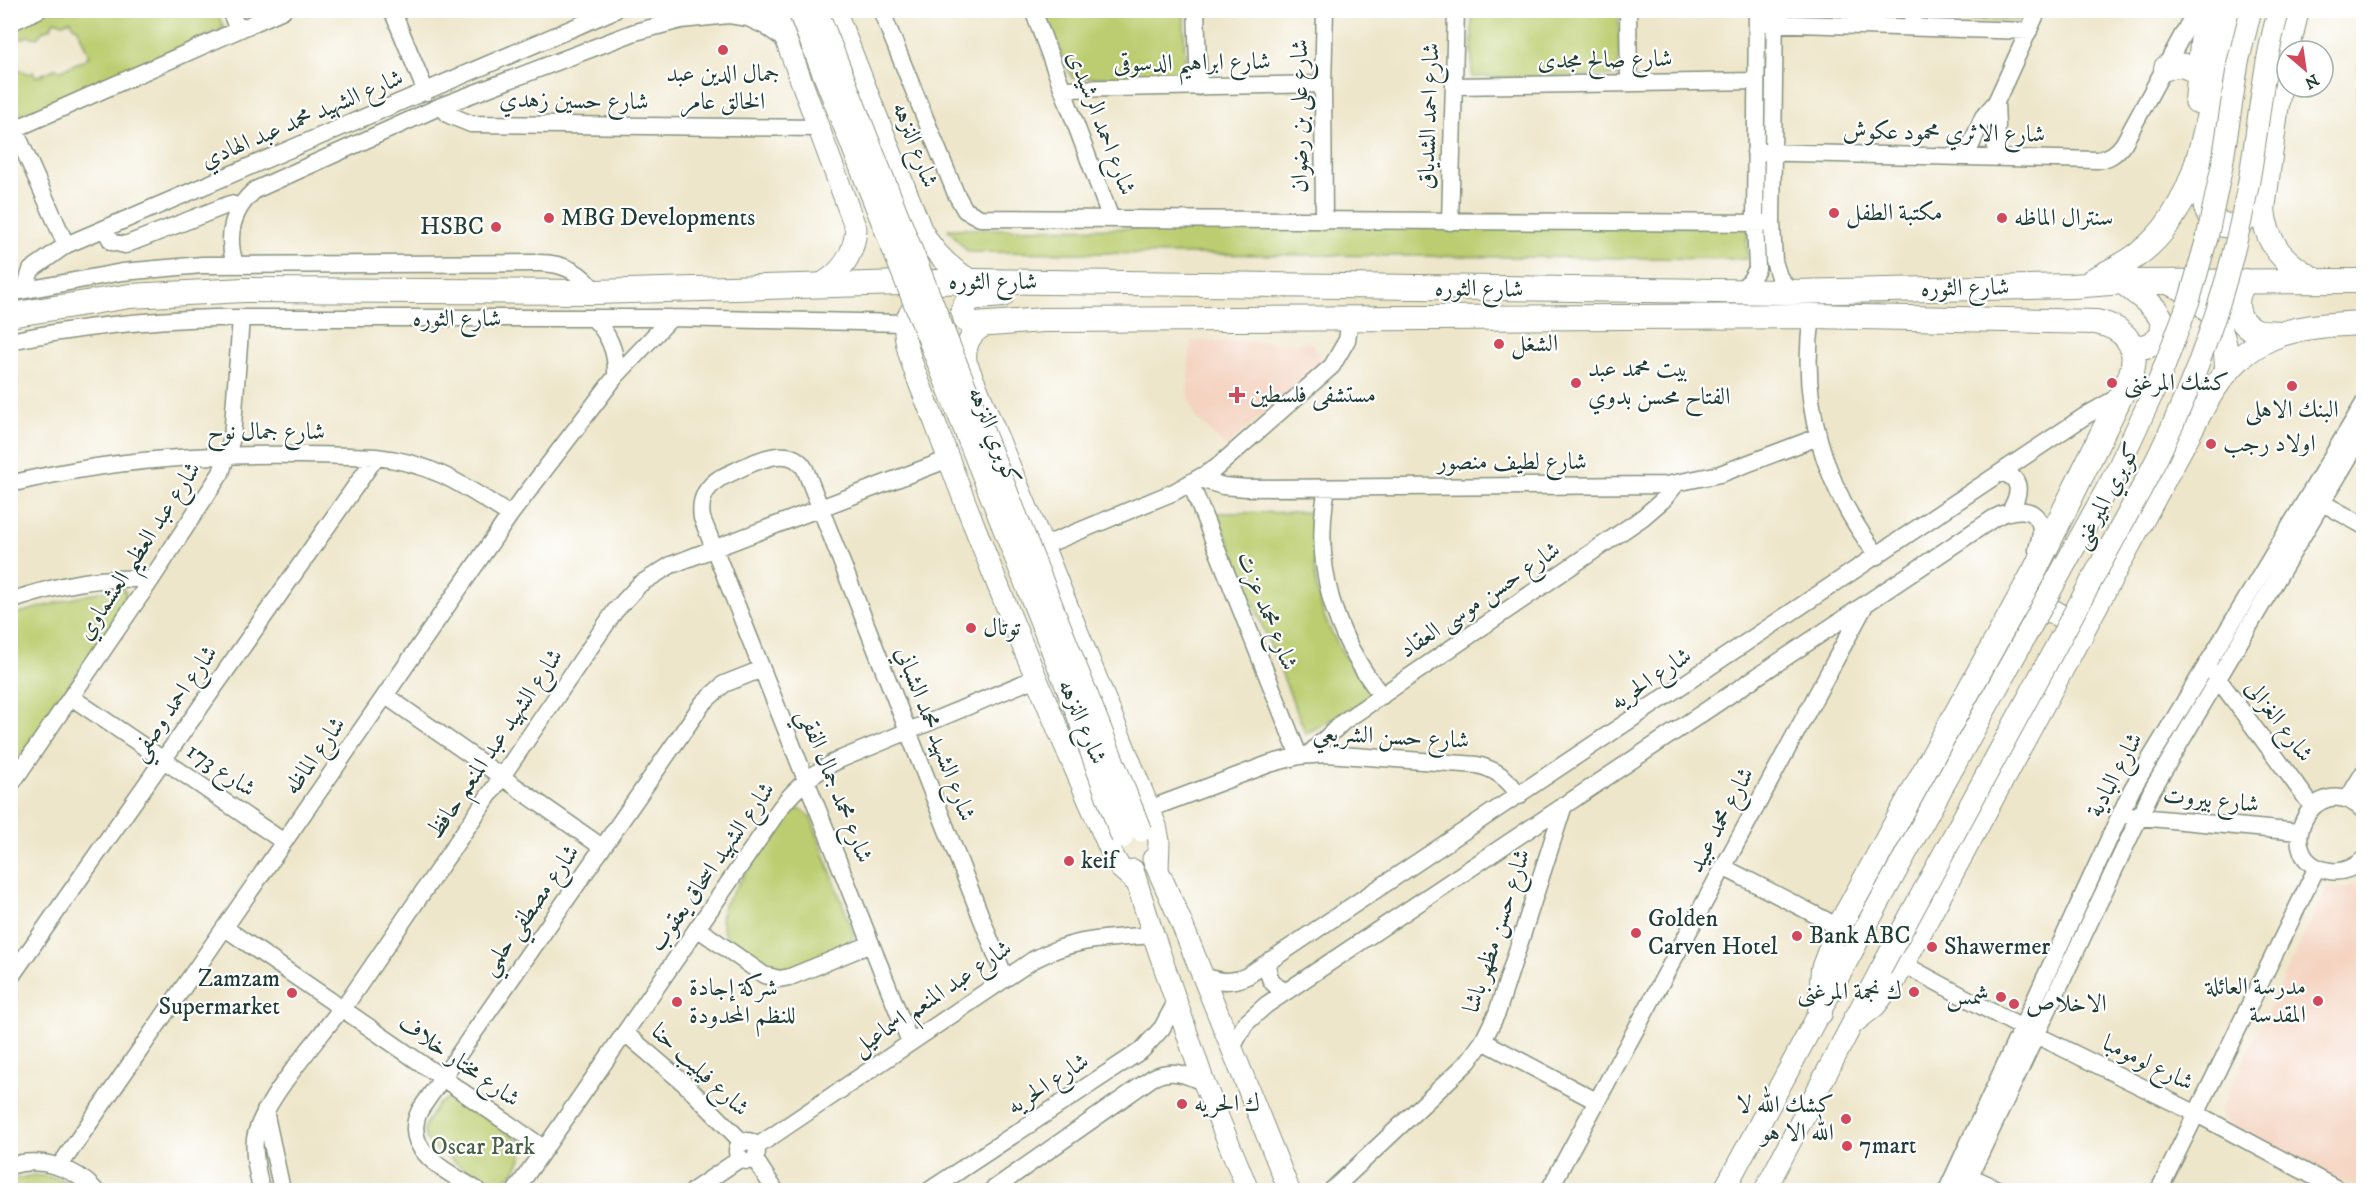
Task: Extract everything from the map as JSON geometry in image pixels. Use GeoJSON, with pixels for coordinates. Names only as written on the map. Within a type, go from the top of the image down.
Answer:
{"type":"FeatureCollection","features":[{"type":"Feature","properties":{"kind":"highway"},"geometry":{"type":"LineString","coordinates":[[2205,10],[2196,121],[2207,170],[2204,203],[2211,219],[2226,226],[2238,225],[2250,216],[2263,200]]}},
{"type":"Feature","properties":{"kind":"highway"},"geometry":{"type":"LineString","coordinates":[[2082,285],[2132,259],[2160,234],[2184,198],[2201,145],[2218,55],[2230,10]]}},
{"type":"Feature","properties":{"kind":"highway"},"geometry":{"type":"LineString","coordinates":[[2297,10],[2281,74],[2263,200],[2265,226],[2276,250],[2295,269],[2315,280]]}},
{"type":"Feature","properties":{"kind":"highway"},"geometry":{"type":"LineString","coordinates":[[2166,68],[2187,66],[2198,75]]}},
{"type":"Feature","properties":{"kind":"highway","name":"شارع الثوره"},"geometry":{"type":"LineString","coordinates":[[10,315],[118,297],[215,290],[595,292],[973,281],[1791,292],[2123,282],[2364,281]]}},
{"type":"Feature","properties":{"kind":"highway"},"geometry":{"type":"LineString","coordinates":[[2246,281],[2239,291],[2236,303],[2242,320],[2256,330],[2281,333]]}},
{"type":"Feature","properties":{"kind":"highway"},"geometry":{"type":"LineString","coordinates":[[989,324],[976,325],[966,320],[963,310],[969,298],[1039,293],[1051,289],[1060,282]]}},
{"type":"Feature","properties":{"kind":"highway"},"geometry":{"type":"LineString","coordinates":[[1820,1013],[1823,969],[1839,927],[2035,570],[2135,364],[2132,347],[2147,346],[2156,342],[2162,333],[2163,321],[2123,282]]}},
{"type":"Feature","properties":{"kind":"highway"},"geometry":{"type":"LineString","coordinates":[[2169,282],[2200,300],[2215,318],[2226,350],[2220,381]]}},
{"type":"Feature","properties":{"kind":"highway","name":"شارع الثوره"},"geometry":{"type":"LineString","coordinates":[[989,324],[1043,320],[1812,316],[2096,322],[2114,328],[2128,340],[2132,347]]}},
{"type":"Feature","properties":{"kind":"highway"},"geometry":{"type":"LineString","coordinates":[[1855,1020],[1882,997],[1892,966],[2081,634],[2220,381],[2252,349],[2281,333],[2318,325],[2364,323]]}},
{"type":"Feature","properties":{"kind":"highway"},"geometry":{"type":"LineString","coordinates":[[2015,605],[2035,605],[2053,610],[2069,621],[2081,634]]}},
{"type":"Feature","properties":{"kind":"main road"},"geometry":{"type":"LineString","coordinates":[[775,10],[854,220],[855,238],[846,263],[835,276],[819,285]]}},
{"type":"Feature","properties":{"kind":"main road","name":"كوبري النزهه"},"geometry":{"type":"LineString","coordinates":[[798,10],[1076,711],[1137,883]]}},
{"type":"Feature","properties":{"kind":"main road","name":"كوبري النزهه"},"geometry":{"type":"LineString","coordinates":[[817,10],[1158,870]]}},
{"type":"Feature","properties":{"kind":"main road","name":"شارع النزهه"},"geometry":{"type":"LineString","coordinates":[[835,10],[925,237],[946,262],[973,281]]}},
{"type":"Feature","properties":{"kind":"main road","name":"كوبري الميرغنى"},"geometry":{"type":"LineString","coordinates":[[1724,1191],[2113,477],[2153,393],[2187,306],[2207,238],[2222,166],[2238,62],[2251,10]]}},
{"type":"Feature","properties":{"kind":"main road","name":"كوبري الميرغنى"},"geometry":{"type":"LineString","coordinates":[[1892,966],[2145,482],[2183,401],[2210,335],[2231,266],[2249,183],[2267,60],[2279,10]]}},
{"type":"Feature","properties":{"kind":"main road"},"geometry":{"type":"LineString","coordinates":[[827,150],[853,150],[870,143],[883,131]]}},
{"type":"Feature","properties":{"kind":"main road"},"geometry":{"type":"LineString","coordinates":[[904,324],[919,299],[947,282]]}},
{"type":"Feature","properties":{"kind":"main road","name":"شارع النزهه"},"geometry":{"type":"LineString","coordinates":[[904,324],[908,349],[947,454],[1036,678],[1112,854],[1120,868],[1137,883],[1204,1083],[1248,1191]]}},
{"type":"Feature","properties":{"kind":"main road","name":"شارع النزهه"},"geometry":{"type":"LineString","coordinates":[[989,324],[972,336],[965,357],[1149,809],[1159,841],[1158,870],[1203,975],[1289,1191]]}},
{"type":"Feature","properties":{"kind":"main road"},"geometry":{"type":"LineString","coordinates":[[947,454],[952,432],[964,424],[979,423],[995,432]]}},
{"type":"Feature","properties":{"kind":"main road"},"geometry":{"type":"LineString","coordinates":[[1765,1191],[1855,1020]]}},
{"type":"Feature","properties":{"kind":"street"},"geometry":{"type":"LineString","coordinates":[[10,23],[38,10]]}},
{"type":"Feature","properties":{"kind":"street"},"geometry":{"type":"LineString","coordinates":[[230,10],[238,30]]}},
{"type":"Feature","properties":{"kind":"street"},"geometry":{"type":"LineString","coordinates":[[66,245],[13,125],[283,10]]}},
{"type":"Feature","properties":{"kind":"street"},"geometry":{"type":"LineString","coordinates":[[392,10],[426,92]]}},
{"type":"Feature","properties":{"kind":"street","name":"شارع الشهيد محمد عبد الهادي"},"geometry":{"type":"LineString","coordinates":[[18,291],[31,270],[66,245],[615,10]]}},
{"type":"Feature","properties":{"kind":"street"},"geometry":{"type":"LineString","coordinates":[[659,26],[668,17],[683,10]]}},
{"type":"Feature","properties":{"kind":"street"},"geometry":{"type":"LineString","coordinates":[[881,10],[956,194],[965,210],[972,215],[988,219],[1772,223]]}},
{"type":"Feature","properties":{"kind":"street","name":"شارع احمد الرشيدى"},"geometry":{"type":"LineString","coordinates":[[1033,10],[1111,219]]}},
{"type":"Feature","properties":{"kind":"street"},"geometry":{"type":"LineString","coordinates":[[1196,10],[1199,87]]}},
{"type":"Feature","properties":{"kind":"street","name":"شارع على بن رضوان"},"geometry":{"type":"LineString","coordinates":[[1324,221],[1325,10]]}},
{"type":"Feature","properties":{"kind":"street","name":"شارع احمد الشدياق"},"geometry":{"type":"LineString","coordinates":[[1450,222],[1456,10]]}},
{"type":"Feature","properties":{"kind":"street"},"geometry":{"type":"LineString","coordinates":[[1628,10],[1629,84]]}},
{"type":"Feature","properties":{"kind":"street"},"geometry":{"type":"LineString","coordinates":[[1966,157],[1983,117],[1996,102],[2038,10]]}},
{"type":"Feature","properties":{"kind":"street"},"geometry":{"type":"LineString","coordinates":[[2166,68],[2196,10]]}},
{"type":"Feature","properties":{"kind":"street","name":"شارع الشهيد محمد عبد الهادي"},"geometry":{"type":"LineString","coordinates":[[235,264],[230,237],[237,211],[248,196],[262,185],[441,106],[635,32],[681,20],[729,15],[747,18],[765,26],[787,41]]}},
{"type":"Feature","properties":{"kind":"street"},"geometry":{"type":"LineString","coordinates":[[1737,292],[1750,281],[1757,268],[1755,152],[1757,16],[1912,18],[2029,31]]}},
{"type":"Feature","properties":{"kind":"street"},"geometry":{"type":"LineString","coordinates":[[1775,17],[1772,223],[1775,269],[1791,292]]}},
{"type":"Feature","properties":{"kind":"street","name":"شارع الاثري محمود عكوش"},"geometry":{"type":"LineString","coordinates":[[1755,152],[2098,160],[2114,155],[2124,143],[2166,68]]}},
{"type":"Feature","properties":{"kind":"street","name":"شارع صالح مجدى"},"geometry":{"type":"LineString","coordinates":[[1454,86],[1756,81]]}},
{"type":"Feature","properties":{"kind":"street","name":"شارع ابراهيم الدسوقى"},"geometry":{"type":"LineString","coordinates":[[1063,89],[1323,84]]}},
{"type":"Feature","properties":{"kind":"street"},"geometry":{"type":"LineString","coordinates":[[1995,158],[1996,102]]}},
{"type":"Feature","properties":{"kind":"street","name":"شارع حسين زهدي"},"geometry":{"type":"LineString","coordinates":[[441,106],[449,115],[471,124],[819,128]]}},
{"type":"Feature","properties":{"kind":"street"},"geometry":{"type":"LineString","coordinates":[[105,230],[112,242],[125,245],[231,204],[237,211]]}},
{"type":"Feature","properties":{"kind":"street"},"geometry":{"type":"LineString","coordinates":[[18,291],[122,272],[175,267],[235,264],[548,263],[564,266],[578,274],[595,292]]}},
{"type":"Feature","properties":{"kind":"street"},"geometry":{"type":"LineString","coordinates":[[1812,316],[1809,377],[1818,437],[1841,500],[1858,529],[1878,556]]}},
{"type":"Feature","properties":{"kind":"street","name":"شارع الثوره"},"geometry":{"type":"LineString","coordinates":[[10,341],[81,328],[134,322],[241,318],[671,318],[904,324]]}},
{"type":"Feature","properties":{"kind":"street","name":"شارع عبد العظيم العشماوي"},"geometry":{"type":"LineString","coordinates":[[10,786],[211,490],[228,455],[232,438],[241,318]]}},
{"type":"Feature","properties":{"kind":"street","name":"شارع الماظه"},"geometry":{"type":"LineString","coordinates":[[59,1167],[510,515],[616,376],[671,318]]}},
{"type":"Feature","properties":{"kind":"street"},"geometry":{"type":"LineString","coordinates":[[594,319],[602,327],[612,345],[616,376]]}},
{"type":"Feature","properties":{"kind":"street"},"geometry":{"type":"LineString","coordinates":[[1043,546],[1195,481],[1231,457],[1332,366],[1347,340],[1350,319]]}},
{"type":"Feature","properties":{"kind":"street","name":"شارع الحريه"},"geometry":{"type":"LineString","coordinates":[[1203,975],[1222,982],[1235,981],[1247,976],[2085,416],[2120,396]]}},
{"type":"Feature","properties":{"kind":"street","name":"شارع البادية"},"geometry":{"type":"LineString","coordinates":[[1947,1191],[2138,817],[2218,679],[2364,403]]}},
{"type":"Feature","properties":{"kind":"street","name":"شارع البادية"},"geometry":{"type":"LineString","coordinates":[[1967,1184],[2119,815],[2138,776],[2206,663],[2315,498],[2364,432]]}},
{"type":"Feature","properties":{"kind":"street","name":"شارع لطيف منصور"},"geometry":{"type":"LineString","coordinates":[[1195,481],[1239,488],[1677,483],[1720,474],[1818,437]]}},
{"type":"Feature","properties":{"kind":"street","name":"شارع الشهيد عبد المنعم حافظ"},"geometry":{"type":"LineString","coordinates":[[261,1191],[255,1148],[257,1132],[265,1111],[341,1008],[615,611],[631,592],[660,570],[821,507],[947,454]]}},
{"type":"Feature","properties":{"kind":"street","name":"شارع جمال نوح"},"geometry":{"type":"LineString","coordinates":[[10,484],[129,461],[228,455],[376,457],[415,463],[443,473],[510,515]]}},
{"type":"Feature","properties":{"kind":"street"},"geometry":{"type":"LineString","coordinates":[[715,548],[701,510],[708,488],[720,478],[774,456],[792,456],[802,464],[821,507]]}},
{"type":"Feature","properties":{"kind":"street","name":"شارع احمد وصفي"},"geometry":{"type":"LineString","coordinates":[[10,978],[376,457]]}},
{"type":"Feature","properties":{"kind":"street"},"geometry":{"type":"LineString","coordinates":[[2003,472],[2013,478],[2018,485],[2018,494],[2010,511]]}},
{"type":"Feature","properties":{"kind":"street","name":"شارع محمد عزت"},"geometry":{"type":"LineString","coordinates":[[1195,481],[1304,755]]}},
{"type":"Feature","properties":{"kind":"street","name":"شارع حسن موسى العقاد"},"geometry":{"type":"LineString","coordinates":[[1304,755],[1328,734],[1382,696],[1642,518],[1658,505],[1677,483]]}},
{"type":"Feature","properties":{"kind":"street"},"geometry":{"type":"LineString","coordinates":[[1327,488],[1322,530],[1323,560],[1328,590],[1336,618],[1348,646],[1382,696]]}},
{"type":"Feature","properties":{"kind":"street"},"geometry":{"type":"LineString","coordinates":[[2315,498],[2364,526]]}},
{"type":"Feature","properties":{"kind":"street","name":"شارع الشهيد محمد الشباني"},"geometry":{"type":"LineString","coordinates":[[821,507],[1005,978]]}},
{"type":"Feature","properties":{"kind":"street"},"geometry":{"type":"LineString","coordinates":[[1232,1048],[1241,1029],[1250,1018],[1286,990],[1994,518],[2010,511],[2026,510],[2035,516],[2041,535],[2035,570]]}},
{"type":"Feature","properties":{"kind":"street","name":"شارع محمد جمال الفقي"},"geometry":{"type":"LineString","coordinates":[[715,548],[910,1042]]}},
{"type":"Feature","properties":{"kind":"street"},"geometry":{"type":"LineString","coordinates":[[10,601],[54,587],[90,580],[114,578],[151,580]]}},
{"type":"Feature","properties":{"kind":"street","name":"شارع محمد عبيد"},"geometry":{"type":"LineString","coordinates":[[1549,1191],[1854,623],[1869,602]]}},
{"type":"Feature","properties":{"kind":"street","name":"شارع الغزالى"},"geometry":{"type":"LineString","coordinates":[[2206,663],[2312,806]]}},
{"type":"Feature","properties":{"kind":"street","name":"شارع مصطفي حلمي"},"geometry":{"type":"LineString","coordinates":[[477,1191],[427,1157],[420,1149],[415,1126],[418,1115],[708,697],[730,681],[762,669]]}},
{"type":"Feature","properties":{"kind":"street","name":"شارع الشهيد اسحاق يعقوب"},"geometry":{"type":"LineString","coordinates":[[516,1191],[781,807],[806,780],[831,763],[1036,678]]}},
{"type":"Feature","properties":{"kind":"street"},"geometry":{"type":"LineString","coordinates":[[386,696],[602,847]]}},
{"type":"Feature","properties":{"kind":"street","name":"شارع 173"},"geometry":{"type":"LineString","coordinates":[[71,697],[284,842]]}},
{"type":"Feature","properties":{"kind":"street","name":"شارع حسن الشريعي"},"geometry":{"type":"LineString","coordinates":[[1149,809],[1269,764],[1304,755],[1477,765],[1502,776],[1519,796]]}},
{"type":"Feature","properties":{"kind":"street"},"geometry":{"type":"LineString","coordinates":[[2347,800],[2364,772]]}},
{"type":"Feature","properties":{"kind":"street"},"geometry":{"type":"LineString","coordinates":[[2362,864],[2343,871],[2317,867],[2303,852],[2299,832],[2301,822],[2312,806],[2329,799],[2347,800],[2364,811]]}},
{"type":"Feature","properties":{"kind":"street","name":"شارع حسن مظهر باشا"},"geometry":{"type":"LineString","coordinates":[[1332,1191],[1462,1068],[1484,1041],[1497,1013],[1564,805]]}},
{"type":"Feature","properties":{"kind":"street","name":"شارع بيروت"},"geometry":{"type":"LineString","coordinates":[[2119,815],[2299,832]]}},
{"type":"Feature","properties":{"kind":"street"},"geometry":{"type":"LineString","coordinates":[[1723,867],[1839,927]]}},
{"type":"Feature","properties":{"kind":"street"},"geometry":{"type":"LineString","coordinates":[[2159,1191],[2317,867]]}},
{"type":"Feature","properties":{"kind":"street","name":"شارع مختار خلاف"},"geometry":{"type":"LineString","coordinates":[[225,928],[545,1149]]}},
{"type":"Feature","properties":{"kind":"street"},"geometry":{"type":"LineString","coordinates":[[697,928],[764,975],[779,979],[790,977],[871,944]]}},
{"type":"Feature","properties":{"kind":"street","name":"شارع عبد المنعم اسماعيل"},"geometry":{"type":"LineString","coordinates":[[693,1191],[748,1151],[1033,960],[1067,945],[1104,938],[1153,935]]}},
{"type":"Feature","properties":{"kind":"street"},"geometry":{"type":"LineString","coordinates":[[1270,960],[1268,969],[1271,982],[1278,988],[1286,990]]}},
{"type":"Feature","properties":{"kind":"street","name":"شارع لومومبا"},"geometry":{"type":"LineString","coordinates":[[1892,966],[2197,1114],[2339,1191]]}},
{"type":"Feature","properties":{"kind":"street","name":"شارع الحريه"},"geometry":{"type":"LineString","coordinates":[[930,1191],[1125,1062],[1155,1037],[1176,1002]]}},
{"type":"Feature","properties":{"kind":"street","name":"شارع فيليب حنا"},"geometry":{"type":"LineString","coordinates":[[625,1033],[686,1085],[748,1151],[776,1191]]}},
{"type":"Feature","properties":{"kind":"street"},"geometry":{"type":"LineString","coordinates":[[1484,1041],[1596,1101]]}},
{"type":"Feature","properties":{"kind":"street"},"geometry":{"type":"LineString","coordinates":[[1125,1062],[1139,1067],[1142,1075],[1139,1086]]}},
{"type":"Feature","properties":{"kind":"street"},"geometry":{"type":"LineString","coordinates":[[992,1191],[1157,1075],[1173,1072],[1204,1083]]}},
{"type":"Feature","properties":{"kind":"street"},"geometry":{"type":"LineString","coordinates":[[265,1111],[282,1191]]}},
{"type":"Feature","properties":{"kind":"street"},"geometry":{"type":"LineString","coordinates":[[10,1166],[38,1163],[59,1167],[78,1176],[95,1191]]}},
{"type":"Feature","properties":{"kind":"street"},"geometry":{"type":"LineString","coordinates":[[1967,1184],[1999,1191]]}},
{"type":"Feature","properties":{"kind":"shaded area","name":"مستشفى فلسطين"},"geometry":{"type":"Polygon","coordinates":[[[1191,341],[1313,343],[1321,363],[1226,447],[1196,418],[1192,409],[1187,389],[1191,341]]]}},
{"type":"Feature","properties":{"kind":"shaded area","name":"مدرسة العائلة المقدسة"},"geometry":{"type":"Polygon","coordinates":[[[2355,885],[2364,896],[2363,1190],[2356,1190],[2226,1122],[2221,1109],[2327,888],[2355,885]]]}},
{"type":"Feature","properties":{"kind":"green space"},"geometry":{"type":"Polygon","coordinates":[[[1923,10],[2026,11],[2021,21],[1922,19],[1923,10]]]}},
{"type":"Feature","properties":{"kind":"green space"},"geometry":{"type":"Polygon","coordinates":[[[48,11],[216,11],[224,28],[22,120],[10,94],[11,28],[48,11]],[[71,20],[63,23],[53,22],[51,28],[43,31],[37,38],[29,36],[14,41],[11,50],[19,70],[30,74],[33,72],[36,77],[57,68],[59,71],[89,56],[77,27],[74,27],[71,20]]]}},
{"type":"Feature","properties":{"kind":"green space"},"geometry":{"type":"Polygon","coordinates":[[[1041,11],[1184,11],[1185,76],[1072,78],[1041,11]]]}},
{"type":"Feature","properties":{"kind":"green space"},"geometry":{"type":"Polygon","coordinates":[[[1472,11],[1619,11],[1619,76],[1472,77],[1472,11]]]}},
{"type":"Feature","properties":{"kind":"green space"},"geometry":{"type":"Polygon","coordinates":[[[1747,226],[1747,259],[968,252],[948,229],[1747,226]]]}},
{"type":"Feature","properties":{"kind":"green space"},"geometry":{"type":"Polygon","coordinates":[[[1315,512],[1315,567],[1322,611],[1341,650],[1374,695],[1306,734],[1217,513],[1315,512]]]}},
{"type":"Feature","properties":{"kind":"green space"},"geometry":{"type":"Polygon","coordinates":[[[121,586],[126,593],[124,606],[11,770],[11,615],[121,586]]]}},
{"type":"Feature","properties":{"kind":"green space"},"geometry":{"type":"Polygon","coordinates":[[[803,810],[811,818],[854,935],[849,946],[782,971],[766,968],[734,944],[724,933],[721,919],[724,905],[781,820],[788,811],[803,810]]]}},
{"type":"Feature","properties":{"kind":"green space","name":"Oscar Park"},"geometry":{"type":"Polygon","coordinates":[[[449,1098],[458,1098],[523,1143],[522,1157],[507,1179],[493,1185],[486,1183],[434,1148],[426,1139],[424,1131],[426,1123],[438,1104],[449,1098]]]}},
{"type":"Feature","properties":{"kind":"green space"},"geometry":{"type":"Polygon","coordinates":[[[34,1175],[58,1178],[81,1190],[11,1190],[11,1180],[34,1175]]]}},
{"type":"Feature","properties":{"kind":"place","name":"جمال الدين عبد الخالق عامر"},"geometry":{"type":"Point","coordinates":[723,50]}},
{"type":"Feature","properties":{"kind":"place","name":"مكتبة الطفل"},"geometry":{"type":"Point","coordinates":[1834,213]}},
{"type":"Feature","properties":{"kind":"place","name":"MBG Developments"},"geometry":{"type":"Point","coordinates":[549,218]}},
{"type":"Feature","properties":{"kind":"place","name":"سنترال الماظه"},"geometry":{"type":"Point","coordinates":[2002,218]}},
{"type":"Feature","properties":{"kind":"place","name":"HSBC"},"geometry":{"type":"Point","coordinates":[496,227]}},
{"type":"Feature","properties":{"kind":"place","name":"الشغل"},"geometry":{"type":"Point","coordinates":[1499,344]}},
{"type":"Feature","properties":{"kind":"place","name":"بيت محمد عبد الفتاح محسن بدوي"},"geometry":{"type":"Point","coordinates":[1576,383]}},
{"type":"Feature","properties":{"kind":"place","name":"كشك المرغنى"},"geometry":{"type":"Point","coordinates":[2112,383]}},
{"type":"Feature","properties":{"kind":"place","name":"البنك الاهلى"},"geometry":{"type":"Point","coordinates":[2292,386]}},
{"type":"Feature","properties":{"kind":"place","name":"مستشفى فلسطين"},"geometry":{"type":"Point","coordinates":[1237,395]}},
{"type":"Feature","properties":{"kind":"place","name":"اولاد رجب"},"geometry":{"type":"Point","coordinates":[2211,444]}},
{"type":"Feature","properties":{"kind":"place","name":"توتال"},"geometry":{"type":"Point","coordinates":[971,628]}},
{"type":"Feature","properties":{"kind":"place","name":"keif"},"geometry":{"type":"Point","coordinates":[1069,861]}},
{"type":"Feature","properties":{"kind":"place","name":"Golden Carven Hotel"},"geometry":{"type":"Point","coordinates":[1636,933]}},
{"type":"Feature","properties":{"kind":"place","name":"Bank ABC"},"geometry":{"type":"Point","coordinates":[1797,936]}},
{"type":"Feature","properties":{"kind":"place","name":"Shawermer"},"geometry":{"type":"Point","coordinates":[1932,947]}},
{"type":"Feature","properties":{"kind":"place","name":"ك نجمة المرغنى"},"geometry":{"type":"Point","coordinates":[1914,992]}},
{"type":"Feature","properties":{"kind":"place","name":"Zamzam Supermarket"},"geometry":{"type":"Point","coordinates":[292,993]}},
{"type":"Feature","properties":{"kind":"place","name":"شمس"},"geometry":{"type":"Point","coordinates":[2001,997]}},
{"type":"Feature","properties":{"kind":"place","name":"مدرسة العائلة المقدسة"},"geometry":{"type":"Point","coordinates":[2318,1001]}},
{"type":"Feature","properties":{"kind":"place","name":"شركة إجادة للنظم المحدودة"},"geometry":{"type":"Point","coordinates":[677,1002]}},
{"type":"Feature","properties":{"kind":"place","name":"الاخلاص"},"geometry":{"type":"Point","coordinates":[2014,1004]}},
{"type":"Feature","properties":{"kind":"place","name":"ك الحريه"},"geometry":{"type":"Point","coordinates":[1182,1104]}},
{"type":"Feature","properties":{"kind":"place","name":"كشك الله لا الله الا هو"},"geometry":{"type":"Point","coordinates":[1846,1119]}},
{"type":"Feature","properties":{"kind":"place","name":"7mart"},"geometry":{"type":"Point","coordinates":[1847,1146]}}]}
